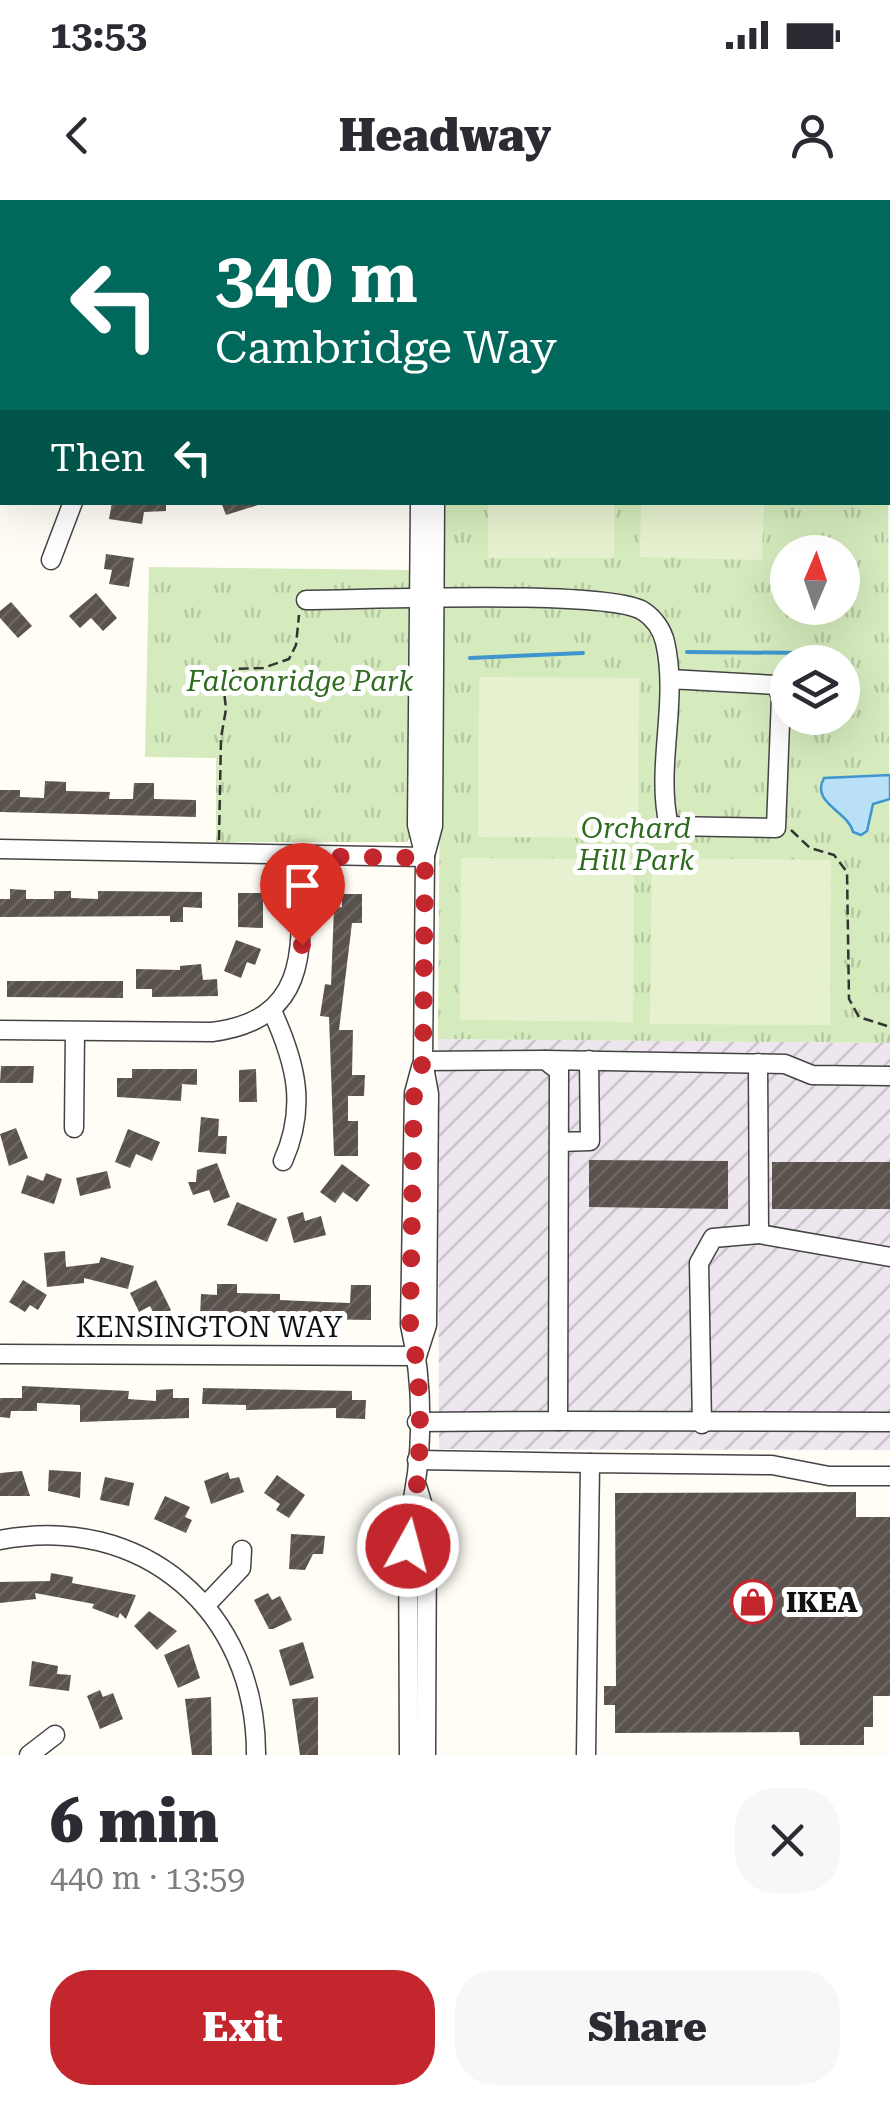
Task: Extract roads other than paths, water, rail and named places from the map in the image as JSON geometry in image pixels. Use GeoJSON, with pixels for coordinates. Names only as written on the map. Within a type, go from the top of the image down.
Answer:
{"type":"FeatureCollection","features":[{"type":"Feature","properties":{"kind":"street"},"geometry":{"type":"LineString","coordinates":[[50,560],[72,505]]}},
{"type":"Feature","properties":{"kind":"street"},"geometry":{"type":"LineString","coordinates":[[409,1755],[408,1520],[417,1485],[418,1422],[417,1356],[410,1325],[414,1093],[423,1061],[425,858],[433,826],[420,505]]}},
{"type":"Feature","properties":{"kind":"street"},"geometry":{"type":"LineString","coordinates":[[426,600],[435,505]]}},
{"type":"Feature","properties":{"kind":"street"},"geometry":{"type":"LineString","coordinates":[[303,607],[426,600],[591,601],[641,610],[655,621],[664,638],[670,678],[670,826],[776,828],[781,696],[776,685],[670,678]]}},
{"type":"Feature","properties":{"kind":"street"},"geometry":{"type":"LineString","coordinates":[[0,849],[425,858]]}},
{"type":"Feature","properties":{"kind":"street"},"geometry":{"type":"LineString","coordinates":[[0,1030],[212,1032],[240,1027],[273,1013],[300,956],[300,856]]}},
{"type":"Feature","properties":{"kind":"street"},"geometry":{"type":"LineString","coordinates":[[273,1013],[292,1055],[299,1090],[294,1136],[283,1161]]}},
{"type":"Feature","properties":{"kind":"street"},"geometry":{"type":"LineString","coordinates":[[74,1128],[75,1032]]}},
{"type":"Feature","properties":{"kind":"street"},"geometry":{"type":"LineString","coordinates":[[545,1060],[559,1072],[558,1421]]}},
{"type":"Feature","properties":{"kind":"street"},"geometry":{"type":"LineString","coordinates":[[559,1142],[590,1141],[589,1060]]}},
{"type":"Feature","properties":{"kind":"street"},"geometry":{"type":"LineString","coordinates":[[423,1061],[758,1063],[785,1064],[812,1075],[890,1076]]}},
{"type":"Feature","properties":{"kind":"street"},"geometry":{"type":"LineString","coordinates":[[758,1063],[759,1234]]}},
{"type":"Feature","properties":{"kind":"street"},"geometry":{"type":"LineString","coordinates":[[702,1424],[699,1263],[713,1238],[759,1234],[890,1258]]}},
{"type":"Feature","properties":{"kind":"street","name":"KENSINGTON WAY"},"geometry":{"type":"LineString","coordinates":[[0,1354],[417,1356]]}},
{"type":"Feature","properties":{"kind":"street"},"geometry":{"type":"LineString","coordinates":[[418,1422],[890,1422]]}},
{"type":"Feature","properties":{"kind":"street"},"geometry":{"type":"LineString","coordinates":[[417,1460],[772,1465],[829,1476],[890,1476]]}},
{"type":"Feature","properties":{"kind":"street"},"geometry":{"type":"LineString","coordinates":[[586,1755],[590,1463]]}},
{"type":"Feature","properties":{"kind":"street"},"geometry":{"type":"LineString","coordinates":[[417,1485],[427,1519],[426,1755]]}},
{"type":"Feature","properties":{"kind":"street"},"geometry":{"type":"LineString","coordinates":[[0,1540],[68,1535],[130,1550],[174,1576],[204,1606],[229,1640],[246,1679],[256,1755]]}},
{"type":"Feature","properties":{"kind":"street"},"geometry":{"type":"LineString","coordinates":[[204,1606],[241,1568],[242,1550]]}},
{"type":"Feature","properties":{"kind":"street"},"geometry":{"type":"LineString","coordinates":[[29,1755],[55,1736]]}},
{"type":"Feature","properties":{"kind":"water"},"geometry":{"type":"Polygon","coordinates":[[[890,775],[890,799],[873,804],[867,831],[861,835],[853,832],[822,794],[824,778],[890,775]]]}},
{"type":"Feature","properties":{"kind":"waterway"},"geometry":{"type":"LineString","coordinates":[[687,652],[770,653]]}},
{"type":"Feature","properties":{"kind":"waterway"},"geometry":{"type":"LineString","coordinates":[[470,658],[583,653]]}},
{"type":"Feature","properties":{"kind":"place","name":"IKEA"},"geometry":{"type":"Point","coordinates":[753,1602]}},
{"type":"Feature","properties":{"kind":"park label","name":"Falconridge Park"},"geometry":{"type":"Point","coordinates":[300,681]}},
{"type":"Feature","properties":{"kind":"park label","name":"Orchard Hill Park"},"geometry":{"type":"Point","coordinates":[636,844]}}]}
